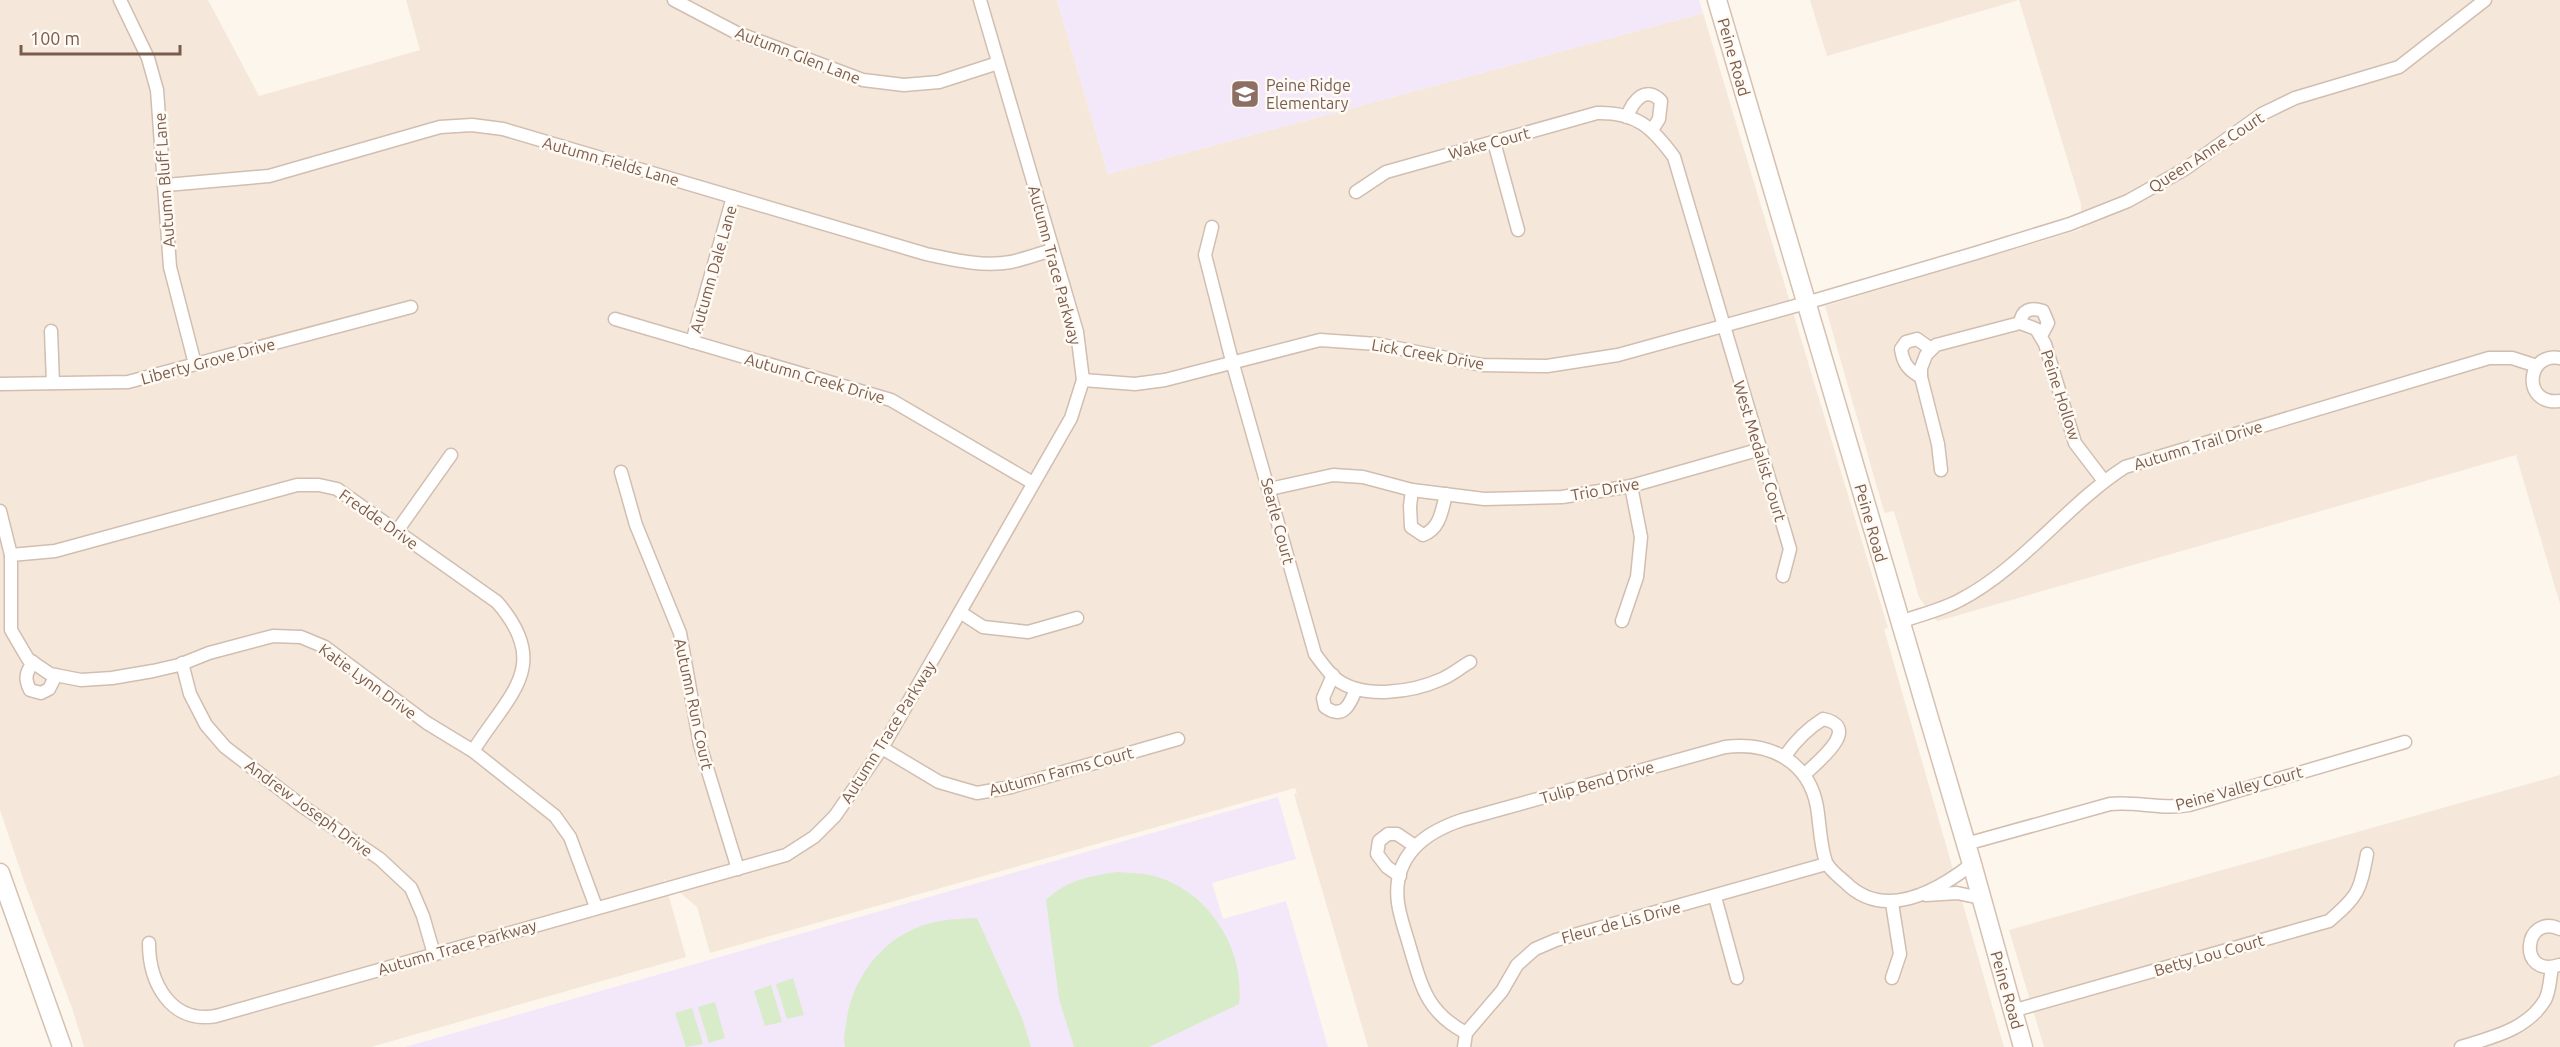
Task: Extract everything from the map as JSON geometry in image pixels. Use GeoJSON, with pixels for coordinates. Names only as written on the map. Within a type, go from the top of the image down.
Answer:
{"type":"FeatureCollection","features":[{"type":"Feature","properties":{"kind":"street","name":"Autumn Bluff Lane"},"geometry":{"type":"LineString","coordinates":[[120,0],[148,58],[157,90],[166,185],[170,267],[195,364]]}},
{"type":"Feature","properties":{"kind":"street","name":"Autumn Glen Lane"},"geometry":{"type":"LineString","coordinates":[[674,0],[735,32],[863,80],[904,85],[939,82],[998,63]]}},
{"type":"Feature","properties":{"kind":"street","name":"Autumn Trace Parkway"},"geometry":{"type":"LineString","coordinates":[[149,943],[153,971],[164,996],[181,1012],[198,1018],[216,1016],[786,855],[814,837],[835,816],[882,748],[1071,418],[1083,380],[1077,332],[980,0]]}},
{"type":"Feature","properties":{"kind":"street","name":"Queen Anne Court"},"geometry":{"type":"LineString","coordinates":[[1806,303],[2070,224],[2128,201],[2185,169],[2262,114],[2295,98],[2398,66],[2485,0]]}},
{"type":"Feature","properties":{"kind":"street","name":"Peine Road"},"geometry":{"type":"LineString","coordinates":[[1721,1],[1806,303],[1972,864],[2023,1047]]}},
{"type":"Feature","properties":{"kind":"street"},"geometry":{"type":"LineString","coordinates":[[1627,117],[1631,105],[1638,98],[1647,93],[1655,95],[1661,101],[1662,110],[1652,130]]}},
{"type":"Feature","properties":{"kind":"street","name":"Wake Court"},"geometry":{"type":"LineString","coordinates":[[1356,192],[1386,172],[1597,113],[1618,113],[1648,125],[1674,157],[1723,326]]}},
{"type":"Feature","properties":{"kind":"street","name":"Autumn Fields Lane"},"geometry":{"type":"LineString","coordinates":[[166,185],[269,176],[440,127],[472,125],[502,129],[926,254],[957,261],[987,264],[1011,262],[1052,250]]}},
{"type":"Feature","properties":{"kind":"street"},"geometry":{"type":"LineString","coordinates":[[1494,142],[1518,230]]}},
{"type":"Feature","properties":{"kind":"street","name":"Autumn Dale Lane"},"geometry":{"type":"LineString","coordinates":[[692,342],[734,197]]}},
{"type":"Feature","properties":{"kind":"street","name":"Searle Court"},"geometry":{"type":"LineString","coordinates":[[1212,227],[1205,255],[1232,361],[1315,654],[1333,675],[1356,689],[1390,693],[1442,679],[1470,662]]}},
{"type":"Feature","properties":{"kind":"street","name":"Lick Creek Drive"},"geometry":{"type":"LineString","coordinates":[[1083,380],[1135,384],[1165,380],[1320,340],[1377,344],[1482,365],[1546,366],[1618,355],[1806,303]]}},
{"type":"Feature","properties":{"kind":"street","name":"Liberty Grove Drive"},"geometry":{"type":"LineString","coordinates":[[0,384],[128,382],[411,307]]}},
{"type":"Feature","properties":{"kind":"street","name":"Peine Hollow"},"geometry":{"type":"LineString","coordinates":[[2020,323],[2021,316],[2026,310],[2035,308],[2043,311],[2048,323],[2041,336]]}},
{"type":"Feature","properties":{"kind":"street","name":"Autumn Creek Drive"},"geometry":{"type":"LineString","coordinates":[[615,319],[891,400],[1033,483]]}},
{"type":"Feature","properties":{"kind":"street","name":"Peine Hollow"},"geometry":{"type":"LineString","coordinates":[[1931,349],[1936,345],[2020,323],[2036,329],[2045,344],[2075,444],[2104,481]]}},
{"type":"Feature","properties":{"kind":"street","name":"West Medalist Court"},"geometry":{"type":"LineString","coordinates":[[1723,326],[1790,549],[1784,576]]}},
{"type":"Feature","properties":{"kind":"street"},"geometry":{"type":"LineString","coordinates":[[51,331],[53,383]]}},
{"type":"Feature","properties":{"kind":"street"},"geometry":{"type":"LineString","coordinates":[[1921,377],[1907,368],[1901,349],[1906,342],[1917,339],[1931,349],[1921,368],[1921,377],[1938,444],[1941,470]]}},
{"type":"Feature","properties":{"kind":"street","name":"Autumn Trail Drive"},"geometry":{"type":"LineString","coordinates":[[1900,622],[1960,601],[1993,579],[2104,481],[2125,467],[2489,358],[2512,358],[2537,366]]}},
{"type":"Feature","properties":{"kind":"street"},"geometry":{"type":"LineString","coordinates":[[2560,358],[2548,358],[2537,366],[2532,380],[2538,395],[2551,402],[2560,402]]}},
{"type":"Feature","properties":{"kind":"street","name":"Trio Drive"},"geometry":{"type":"LineString","coordinates":[[1270,489],[1333,474],[1363,477],[1413,490],[1484,499],[1562,497],[1631,486],[1761,449]]}},
{"type":"Feature","properties":{"kind":"street"},"geometry":{"type":"LineString","coordinates":[[397,531],[451,455]]}},
{"type":"Feature","properties":{"kind":"street","name":"Autumn Run Court"},"geometry":{"type":"LineString","coordinates":[[621,472],[636,525],[680,633],[700,745],[738,869]]}},
{"type":"Feature","properties":{"kind":"street","name":"Fredde Drive"},"geometry":{"type":"LineString","coordinates":[[11,555],[55,551],[297,485],[318,485],[337,489],[497,602],[511,618],[519,634],[524,654],[521,680],[512,697],[473,751]]}},
{"type":"Feature","properties":{"kind":"street"},"geometry":{"type":"LineString","coordinates":[[1622,621],[1637,577],[1641,537],[1631,486]]}},
{"type":"Feature","properties":{"kind":"street"},"geometry":{"type":"LineString","coordinates":[[1413,490],[1410,506],[1411,527],[1423,535],[1431,532],[1441,518],[1446,494]]}},
{"type":"Feature","properties":{"kind":"street","name":"Katie Lynn Drive"},"geometry":{"type":"LineString","coordinates":[[0,511],[11,555],[6,632],[28,659],[50,674],[81,680],[112,678],[182,663],[208,653],[273,636],[301,637],[325,647],[427,723],[473,751],[555,816],[570,837],[596,907]]}},
{"type":"Feature","properties":{"kind":"street"},"geometry":{"type":"LineString","coordinates":[[960,612],[983,627],[1028,632],[1077,618]]}},
{"type":"Feature","properties":{"kind":"street"},"geometry":{"type":"LineString","coordinates":[[33,662],[27,671],[25,680],[30,690],[40,693],[49,689],[57,675]]}},
{"type":"Feature","properties":{"kind":"street","name":"Andrew Joseph Drive"},"geometry":{"type":"LineString","coordinates":[[182,663],[190,694],[206,725],[225,747],[302,806],[380,859],[411,888],[423,916],[434,954]]}},
{"type":"Feature","properties":{"kind":"street"},"geometry":{"type":"LineString","coordinates":[[1333,675],[1323,698],[1325,706],[1331,711],[1340,713],[1347,709],[1356,689]]}},
{"type":"Feature","properties":{"kind":"street"},"geometry":{"type":"LineString","coordinates":[[1785,756],[1802,734],[1823,719],[1833,721],[1839,726],[1837,741],[1804,775]]}},
{"type":"Feature","properties":{"kind":"street","name":"Autumn Farms Court"},"geometry":{"type":"LineString","coordinates":[[882,748],[939,782],[977,793],[1011,787],[1178,739]]}},
{"type":"Feature","properties":{"kind":"street","name":"Peine Valley Court"},"geometry":{"type":"LineString","coordinates":[[1966,844],[2110,804],[2125,802],[2166,807],[2189,805],[2405,742]]}},
{"type":"Feature","properties":{"kind":"street","name":"Tulip Bend Drive"},"geometry":{"type":"LineString","coordinates":[[1466,1033],[1449,1024],[1431,1006],[1421,985],[1398,905],[1397,885],[1415,846],[1437,828],[1725,747],[1744,744],[1766,748],[1785,756],[1804,775],[1813,789],[1826,864]]}},
{"type":"Feature","properties":{"kind":"street"},"geometry":{"type":"LineString","coordinates":[[1400,876],[1377,854],[1379,841],[1388,834],[1397,834],[1415,846]]}},
{"type":"Feature","properties":{"kind":"street","name":"Betty Lou Court"},"geometry":{"type":"LineString","coordinates":[[2012,1011],[2329,921],[2354,900],[2363,876],[2367,854]]}},
{"type":"Feature","properties":{"kind":"street"},"geometry":{"type":"LineString","coordinates":[[1826,864],[1855,892],[1892,903],[1918,896],[1957,893],[1981,898]]}},
{"type":"Feature","properties":{"kind":"street","name":"Fleur de Lis Drive"},"geometry":{"type":"LineString","coordinates":[[1466,1033],[1502,991],[1517,965],[1535,949],[1556,940],[1826,864]]}},
{"type":"Feature","properties":{"kind":"street"},"geometry":{"type":"LineString","coordinates":[[1918,896],[1953,878],[1972,864]]}},
{"type":"Feature","properties":{"kind":"street"},"geometry":{"type":"LineString","coordinates":[[0,873],[62,1047]]}},
{"type":"Feature","properties":{"kind":"street"},"geometry":{"type":"LineString","coordinates":[[1715,897],[1737,978]]}},
{"type":"Feature","properties":{"kind":"street"},"geometry":{"type":"LineString","coordinates":[[1892,903],[1900,954],[1892,978]]}},
{"type":"Feature","properties":{"kind":"street"},"geometry":{"type":"LineString","coordinates":[[2461,1047],[2511,1030],[2529,1019],[2546,998],[2556,966],[2537,964],[2529,950],[2529,942],[2539,929],[2547,927],[2560,930]]}},
{"type":"Feature","properties":{"kind":"street"},"geometry":{"type":"LineString","coordinates":[[1464,1047],[1466,1033]]}},
{"type":"Feature","properties":{"kind":"shaded area"},"geometry":{"type":"Polygon","coordinates":[[[0,0],[208,0],[259,96],[420,50],[406,0],[1057,0],[1108,174],[1703,13],[1888,628],[1884,629],[2004,1047],[1368,1047],[1294,794],[1297,793],[1295,788],[710,953],[697,907],[664,879],[686,957],[371,1047],[84,1047],[0,810],[0,0]]]}},
{"type":"Feature","properties":{"kind":"shaded area","name":"Peine Ridge Elementary"},"geometry":{"type":"Polygon","coordinates":[[[1057,0],[1699,0],[1703,13],[1108,174],[1057,0]]]}},
{"type":"Feature","properties":{"kind":"shaded area"},"geometry":{"type":"Polygon","coordinates":[[[1810,0],[2019,0],[1827,56],[1810,0]]]}},
{"type":"Feature","properties":{"kind":"shaded area"},"geometry":{"type":"Polygon","coordinates":[[[2019,0],[2560,0],[2560,604],[2516,455],[1938,621],[1933,618],[1919,597],[1894,511],[1885,513],[1883,508],[1825,306],[2082,229],[2081,204],[2019,0]]]}},
{"type":"Feature","properties":{"kind":"shaded area"},"geometry":{"type":"Polygon","coordinates":[[[2560,775],[2560,1047],[2044,1047],[2009,930],[2560,775]]]}},
{"type":"Feature","properties":{"kind":"shaded area"},"geometry":{"type":"Polygon","coordinates":[[[1278,797],[1296,859],[1212,883],[1223,919],[1286,901],[1328,1047],[405,1047],[1278,797]]]}},
{"type":"Feature","properties":{"kind":"green space"},"geometry":{"type":"Polygon","coordinates":[[[1117,872],[1145,874],[1166,880],[1186,890],[1203,904],[1217,921],[1228,940],[1236,961],[1239,1004],[1149,1047],[1074,1047],[1059,999],[1046,900],[1071,883],[1088,877],[1117,872]]]}},
{"type":"Feature","properties":{"kind":"green space"},"geometry":{"type":"Polygon","coordinates":[[[977,918],[1022,1018],[1031,1047],[845,1047],[846,1024],[854,992],[870,964],[881,952],[893,941],[921,926],[956,919],[977,918]]]}},
{"type":"Feature","properties":{"kind":"green space"},"geometry":{"type":"Polygon","coordinates":[[[793,978],[804,1015],[787,1019],[776,984],[793,978]]]}},
{"type":"Feature","properties":{"kind":"green space"},"geometry":{"type":"Polygon","coordinates":[[[771,985],[782,1022],[765,1026],[754,991],[771,985]]]}},
{"type":"Feature","properties":{"kind":"green space"},"geometry":{"type":"Polygon","coordinates":[[[715,1002],[725,1038],[709,1043],[698,1007],[715,1002]]]}},
{"type":"Feature","properties":{"kind":"green space"},"geometry":{"type":"Polygon","coordinates":[[[692,1008],[703,1044],[686,1047],[675,1013],[692,1008]]]}},
{"type":"Feature","properties":{"kind":"place","name":"Peine Ridge Elementary"},"geometry":{"type":"Point","coordinates":[1245,94]}}]}
